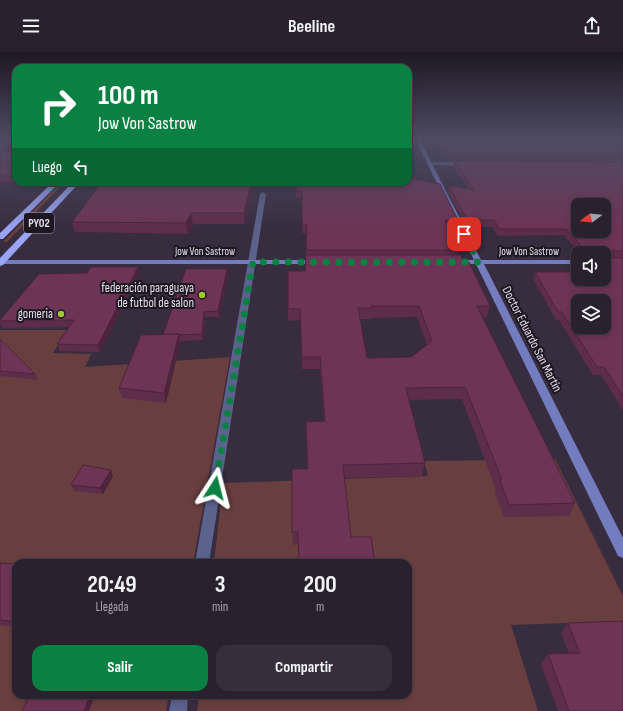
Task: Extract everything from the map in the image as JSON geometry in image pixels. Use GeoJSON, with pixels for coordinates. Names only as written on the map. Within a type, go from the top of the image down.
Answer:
{"type":"FeatureCollection","features":[{"type":"Feature","properties":{"kind":"highway","name":"PY02"},"geometry":{"type":"LineString","coordinates":[[0,237],[53,186]]}},
{"type":"Feature","properties":{"kind":"highway","name":"PY02"},"geometry":{"type":"LineString","coordinates":[[0,263],[73,186]]}},
{"type":"Feature","properties":{"kind":"street","name":"Doctor Eduardo San Martín"},"geometry":{"type":"LineString","coordinates":[[432,169],[623,552]]}},
{"type":"Feature","properties":{"kind":"street"},"geometry":{"type":"LineString","coordinates":[[203,559],[253,262],[263,194]]}},
{"type":"Feature","properties":{"kind":"street","name":"Jow Von Sastrow"},"geometry":{"type":"LineString","coordinates":[[0,263],[323,262]]}},
{"type":"Feature","properties":{"kind":"street","name":"Jow Von Sastrow"},"geometry":{"type":"LineString","coordinates":[[439,262],[571,262]]}},
{"type":"Feature","properties":{"kind":"street"},"geometry":{"type":"LineString","coordinates":[[178,711],[180,699]]}},
{"type":"Feature","properties":{"kind":"shaded area"},"geometry":{"type":"Polygon","coordinates":[[[57,186],[61,186],[7,242],[3,242],[57,186]]]}},
{"type":"Feature","properties":{"kind":"shaded area"},"geometry":{"type":"Polygon","coordinates":[[[0,330],[67,330],[53,353],[91,354],[85,367],[230,357],[194,559],[12,559],[12,699],[168,699],[166,711],[0,711],[0,330]]]}},
{"type":"Feature","properties":{"kind":"shaded area"},"geometry":{"type":"Polygon","coordinates":[[[555,459],[623,596],[623,621],[511,625],[538,711],[197,711],[198,699],[412,699],[412,559],[214,559],[223,483],[428,476],[424,461],[555,459]]]}},
{"type":"Feature","properties":{"kind":"building"},"geometry":{"type":"Polygon","coordinates":[[[0,169],[12,169],[12,176],[0,176],[0,169]]]}},
{"type":"Feature","properties":{"kind":"building"},"geometry":{"type":"Polygon","coordinates":[[[459,169],[623,169],[623,251],[611,251],[611,246],[582,246],[574,238],[611,238],[611,198],[571,198],[571,234],[566,229],[500,229],[494,220],[467,220],[449,186],[474,190],[459,169]]]}},
{"type":"Feature","properties":{"kind":"building"},"geometry":{"type":"Polygon","coordinates":[[[412,179],[440,184],[458,220],[445,220],[457,250],[306,250],[307,225],[302,225],[302,191],[296,191],[297,186],[412,186],[412,179]]]}},
{"type":"Feature","properties":{"kind":"building"},"geometry":{"type":"Polygon","coordinates":[[[99,186],[250,186],[244,213],[191,213],[186,223],[72,222],[99,186]]]}},
{"type":"Feature","properties":{"kind":"building"},"geometry":{"type":"Polygon","coordinates":[[[306,255],[461,255],[463,262],[469,262],[490,306],[477,306],[575,503],[509,505],[500,480],[502,480],[465,387],[406,388],[425,463],[343,465],[351,537],[371,537],[374,559],[299,559],[298,532],[292,532],[292,469],[308,469],[306,422],[325,421],[320,357],[302,357],[300,309],[288,309],[288,271],[305,271],[306,255]],[[371,306],[371,308],[358,308],[367,358],[411,357],[432,341],[419,306],[371,306]]]}},
{"type":"Feature","properties":{"kind":"building"},"geometry":{"type":"Polygon","coordinates":[[[611,258],[623,258],[623,396],[604,367],[597,367],[576,334],[611,334],[611,294],[571,294],[571,326],[562,312],[558,312],[535,272],[571,272],[571,286],[611,286],[611,258]]]}},
{"type":"Feature","properties":{"kind":"building"},"geometry":{"type":"Polygon","coordinates":[[[91,267],[138,267],[98,345],[57,344],[74,320],[0,321],[39,274],[87,273],[91,267]]]}},
{"type":"Feature","properties":{"kind":"building","name":"federación paraguaya de futbol de salon"},"geometry":{"type":"Polygon","coordinates":[[[186,269],[227,269],[218,311],[204,312],[202,334],[163,335],[186,269]]]}},
{"type":"Feature","properties":{"kind":"building"},"geometry":{"type":"Polygon","coordinates":[[[179,334],[164,393],[119,388],[141,335],[179,334]]]}},
{"type":"Feature","properties":{"kind":"building"},"geometry":{"type":"Polygon","coordinates":[[[0,339],[35,374],[0,371],[0,339]]]}},
{"type":"Feature","properties":{"kind":"building"},"geometry":{"type":"Polygon","coordinates":[[[83,465],[111,470],[100,488],[71,485],[83,465]]]}},
{"type":"Feature","properties":{"kind":"building"},"geometry":{"type":"Polygon","coordinates":[[[0,563],[12,564],[12,622],[0,620],[0,563]]]}},
{"type":"Feature","properties":{"kind":"building"},"geometry":{"type":"Polygon","coordinates":[[[623,621],[623,711],[569,711],[548,654],[580,653],[568,623],[623,621]]]}},
{"type":"Feature","properties":{"kind":"building"},"geometry":{"type":"Polygon","coordinates":[[[28,699],[88,699],[84,711],[22,711],[28,699]]]}},
{"type":"Feature","properties":{"kind":"place","name":"federación paraguaya de futbol de salon"},"geometry":{"type":"Point","coordinates":[202,295]}},
{"type":"Feature","properties":{"kind":"place","name":"gomeria"},"geometry":{"type":"Point","coordinates":[61,314]}},
{"type":"Feature","properties":{"kind":"route"},"geometry":{"type":"LineString","coordinates":[[215,488],[253,262],[478,262],[464,234]]}}]}
